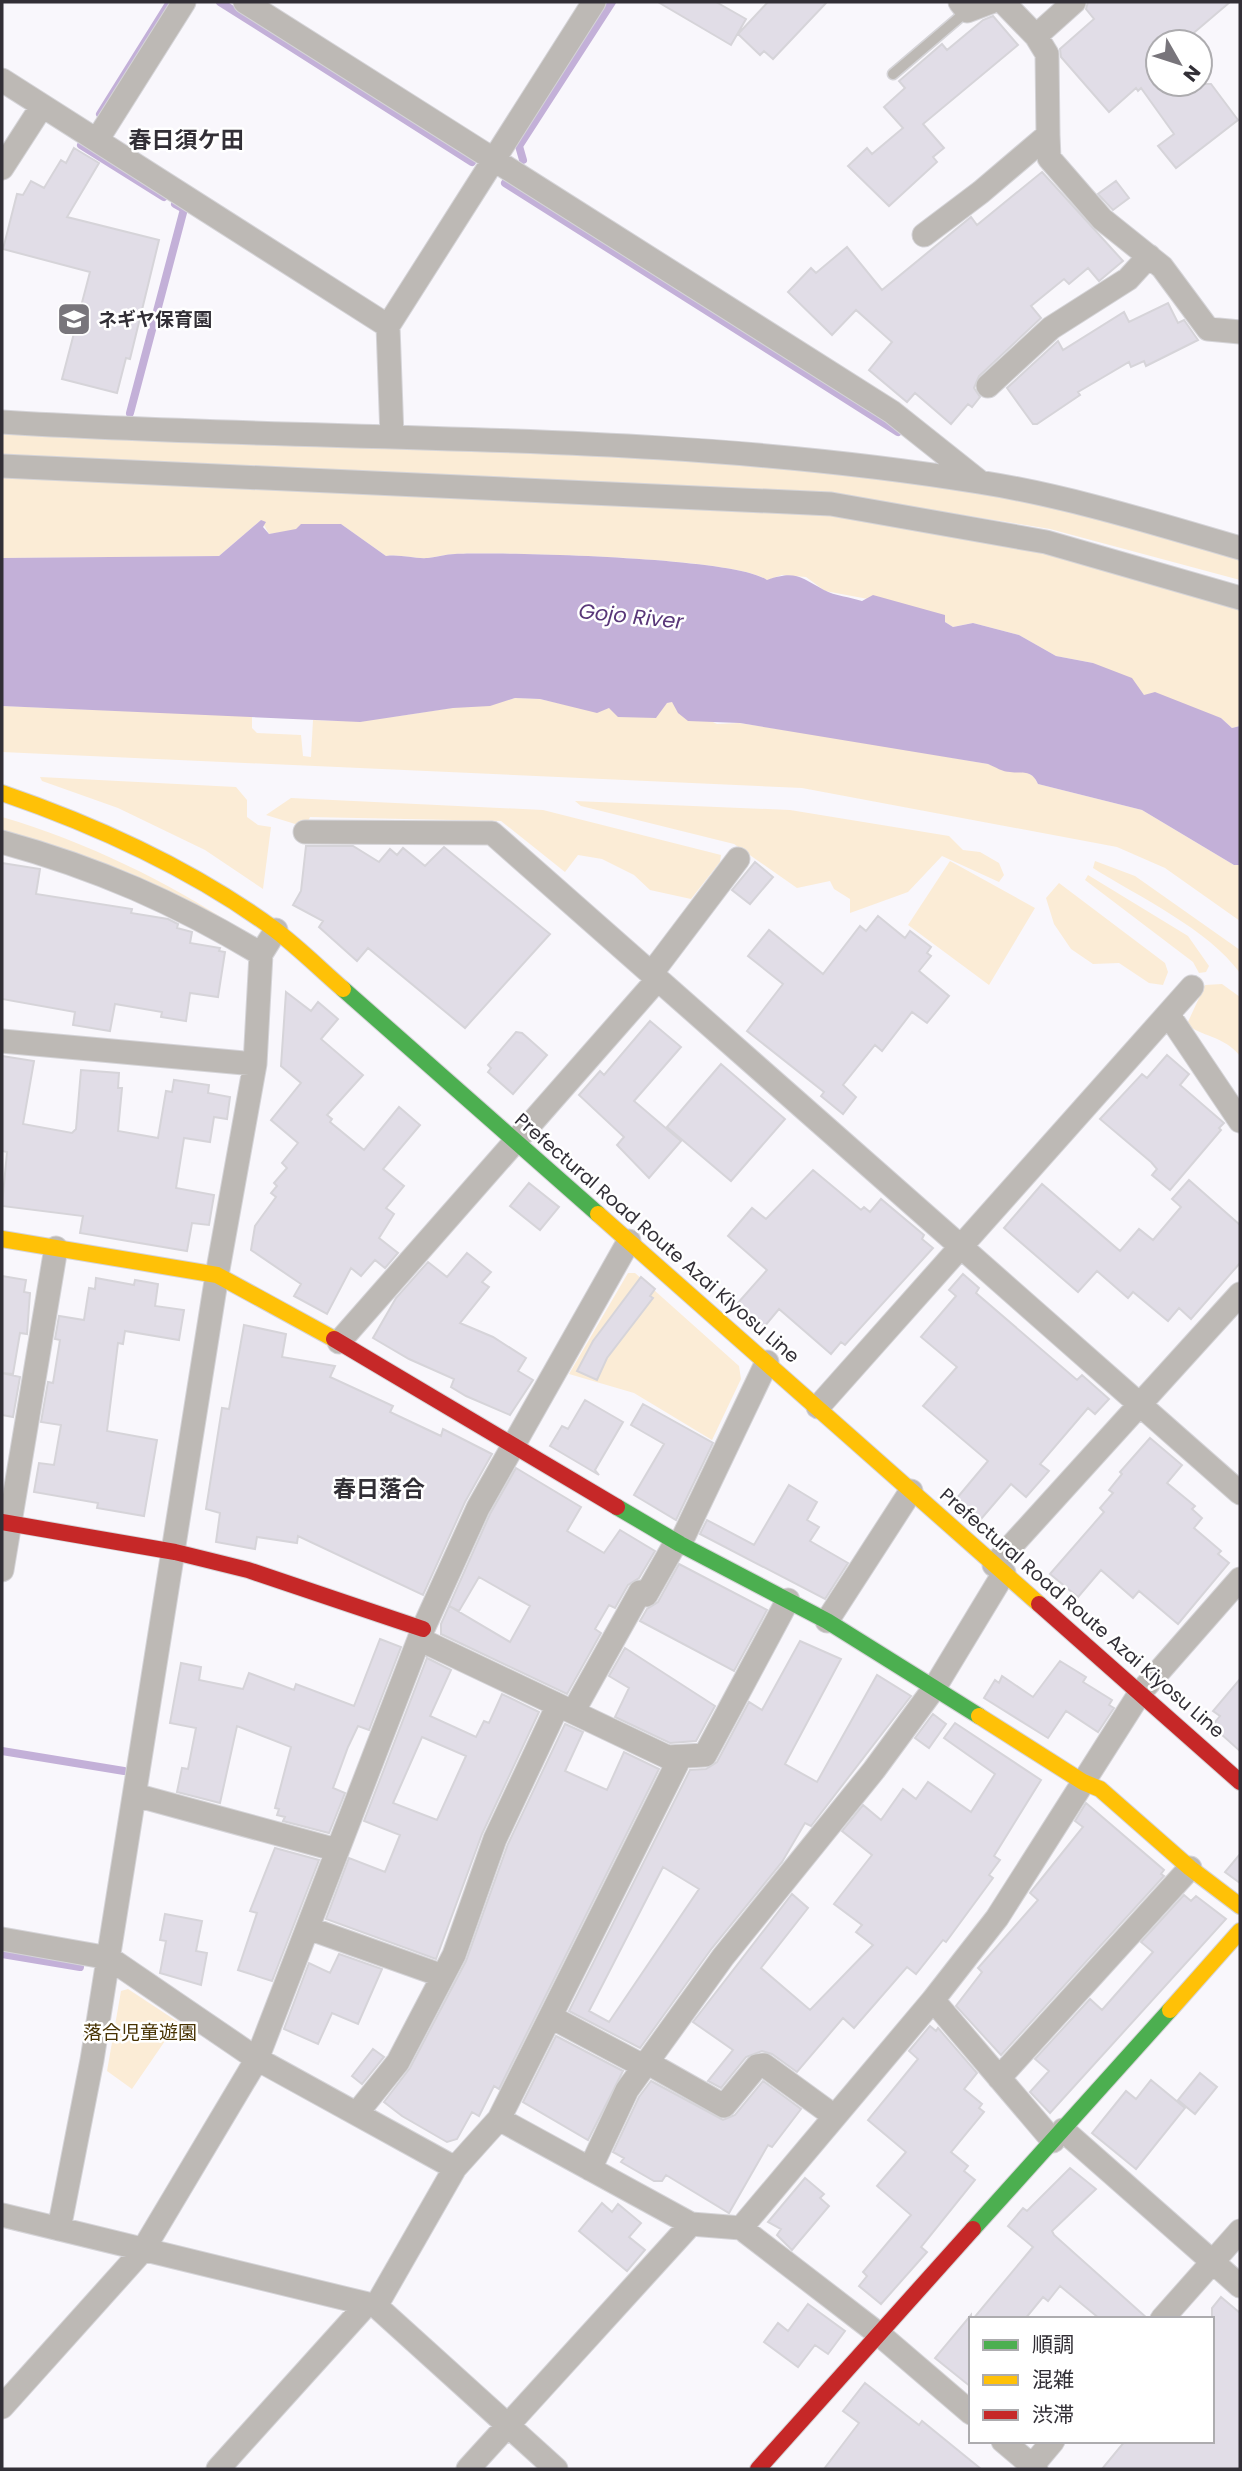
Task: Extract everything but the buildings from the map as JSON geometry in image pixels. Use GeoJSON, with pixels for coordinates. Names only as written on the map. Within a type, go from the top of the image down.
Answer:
{"type":"FeatureCollection","features":[{"type":"Feature","properties":{"kind":"street"},"geometry":{"type":"LineString","coordinates":[[97,140],[184,2]]}},
{"type":"Feature","properties":{"kind":"street"},"geometry":{"type":"LineString","coordinates":[[245,2],[892,412],[980,482]]}},
{"type":"Feature","properties":{"kind":"street"},"geometry":{"type":"LineString","coordinates":[[392,437],[388,326],[594,2]]}},
{"type":"Feature","properties":{"kind":"street"},"geometry":{"type":"LineString","coordinates":[[964,6],[991,2]]}},
{"type":"Feature","properties":{"kind":"street"},"geometry":{"type":"LineString","coordinates":[[1003,2],[1036,36],[1047,54],[1049,158],[1102,219],[1162,267],[1208,329],[1240,332]]}},
{"type":"Feature","properties":{"kind":"street"},"geometry":{"type":"LineString","coordinates":[[1036,36],[1074,2]]}},
{"type":"Feature","properties":{"kind":"street"},"geometry":{"type":"LineString","coordinates":[[2,80],[388,326]]}},
{"type":"Feature","properties":{"kind":"street"},"geometry":{"type":"LineString","coordinates":[[2,168],[42,106]]}},
{"type":"Feature","properties":{"kind":"street"},"geometry":{"type":"LineString","coordinates":[[924,235],[981,192],[1048,135]]}},
{"type":"Feature","properties":{"kind":"street"},"geometry":{"type":"LineString","coordinates":[[988,386],[1051,328],[1128,279],[1149,257]]}},
{"type":"Feature","properties":{"kind":"street"},"geometry":{"type":"LineString","coordinates":[[2,422],[116,430],[715,449],[980,482],[1121,512],[1240,548]]}},
{"type":"Feature","properties":{"kind":"street"},"geometry":{"type":"LineString","coordinates":[[2,466],[831,504],[1046,542],[1240,598]]}},
{"type":"Feature","properties":{"kind":"street","name":"Prefectural Road Route Azai Kiyosu Line"},"geometry":{"type":"LineString","coordinates":[[2,793],[67,814],[145,849],[225,895],[276,930],[1240,1782]]}},
{"type":"Feature","properties":{"kind":"street"},"geometry":{"type":"LineString","coordinates":[[305,832],[492,833],[1240,1493]]}},
{"type":"Feature","properties":{"kind":"street"},"geometry":{"type":"LineString","coordinates":[[2,842],[63,859],[122,881],[196,915],[261,954]]}},
{"type":"Feature","properties":{"kind":"street"},"geometry":{"type":"LineString","coordinates":[[339,1342],[515,1142],[654,976],[738,859]]}},
{"type":"Feature","properties":{"kind":"street"},"geometry":{"type":"LineString","coordinates":[[59,2229],[109,1958],[217,1275],[255,1064],[261,954],[276,930]]}},
{"type":"Feature","properties":{"kind":"street"},"geometry":{"type":"LineString","coordinates":[[818,1407],[1192,988]]}},
{"type":"Feature","properties":{"kind":"street"},"geometry":{"type":"LineString","coordinates":[[1168,1014],[1240,1121]]}},
{"type":"Feature","properties":{"kind":"street"},"geometry":{"type":"LineString","coordinates":[[2,1041],[255,1064]]}},
{"type":"Feature","properties":{"kind":"street"},"geometry":{"type":"LineString","coordinates":[[2,1239],[217,1275],[339,1342],[678,1543],[827,1621],[935,1687],[1083,1782],[1100,1789],[1190,1868],[1240,1906]]}},
{"type":"Feature","properties":{"kind":"street"},"geometry":{"type":"LineString","coordinates":[[2,2407],[143,2250],[257,2059],[421,1634],[478,1507],[629,1241]]}},
{"type":"Feature","properties":{"kind":"street"},"geometry":{"type":"LineString","coordinates":[[2,1570],[6,1522],[56,1248]]}},
{"type":"Feature","properties":{"kind":"street"},"geometry":{"type":"LineString","coordinates":[[590,2169],[627,2090],[723,1957],[874,1770],[935,1687],[999,1569],[1140,1404],[1240,1294]]}},
{"type":"Feature","properties":{"kind":"street"},"geometry":{"type":"LineString","coordinates":[[357,2113],[398,2062],[454,1955],[495,1839],[565,1708],[640,1592],[646,1595],[678,1543],[767,1362]]}},
{"type":"Feature","properties":{"kind":"street"},"geometry":{"type":"LineString","coordinates":[[827,1621],[911,1490]]}},
{"type":"Feature","properties":{"kind":"street"},"geometry":{"type":"LineString","coordinates":[[6,1522],[175,1552],[248,1570],[421,1634],[678,1762],[499,2119],[455,2168],[372,2305],[218,2469]]}},
{"type":"Feature","properties":{"kind":"street"},"geometry":{"type":"LineString","coordinates":[[741,2228],[933,2000],[1012,1897],[1140,1693],[1240,1579]]}},
{"type":"Feature","properties":{"kind":"street"},"geometry":{"type":"LineString","coordinates":[[667,1756],[705,1755],[788,1600]]}},
{"type":"Feature","properties":{"kind":"street"},"geometry":{"type":"LineString","coordinates":[[135,1796],[337,1850]]}},
{"type":"Feature","properties":{"kind":"street"},"geometry":{"type":"LineString","coordinates":[[999,2078],[1190,1868]]}},
{"type":"Feature","properties":{"kind":"street"},"geometry":{"type":"LineString","coordinates":[[308,1928],[443,1976]]}},
{"type":"Feature","properties":{"kind":"street"},"geometry":{"type":"LineString","coordinates":[[758,2469],[1240,1931]]}},
{"type":"Feature","properties":{"kind":"street"},"geometry":{"type":"LineString","coordinates":[[2,1939],[109,1958],[257,2059],[455,2168]]}},
{"type":"Feature","properties":{"kind":"street"},"geometry":{"type":"LineString","coordinates":[[933,2000],[999,2078],[1058,2136],[1240,2286]]}},
{"type":"Feature","properties":{"kind":"street"},"geometry":{"type":"LineString","coordinates":[[551,2017],[724,2106],[757,2066],[764,2065],[834,2116]]}},
{"type":"Feature","properties":{"kind":"street"},"geometry":{"type":"LineString","coordinates":[[499,2119],[691,2224],[741,2228],[880,2335],[969,2411]]}},
{"type":"Feature","properties":{"kind":"street"},"geometry":{"type":"LineString","coordinates":[[2,2215],[372,2305],[556,2469]]}},
{"type":"Feature","properties":{"kind":"street"},"geometry":{"type":"LineString","coordinates":[[468,2469],[691,2224]]}},
{"type":"Feature","properties":{"kind":"street"},"geometry":{"type":"LineString","coordinates":[[1164,2317],[1240,2231]]}},
{"type":"Feature","properties":{"kind":"street"},"geometry":{"type":"LineString","coordinates":[[1005,2443],[1034,2467],[1052,2443]]}},
{"type":"Feature","properties":{"kind":"lane"},"geometry":{"type":"LineString","coordinates":[[893,74],[964,6]]}},
{"type":"Feature","properties":{"kind":"green space"},"geometry":{"type":"Polygon","coordinates":[[[2,432],[722,460],[936,485],[1033,501],[1240,558],[1240,580],[1050,529],[833,494],[2,456],[2,432]]]}},
{"type":"Feature","properties":{"kind":"green space"},"geometry":{"type":"Polygon","coordinates":[[[2,477],[824,514],[1043,551],[1240,606],[1240,726],[1232,728],[1221,718],[1144,695],[1093,663],[1056,656],[1019,635],[973,623],[953,627],[945,622],[868,599],[825,591],[806,577],[782,575],[767,580],[746,572],[712,566],[567,555],[452,554],[428,558],[386,556],[341,524],[269,534],[261,520],[219,556],[2,558],[2,477]]]}},
{"type":"Feature","properties":{"kind":"green space"},"geometry":{"type":"Polygon","coordinates":[[[515,698],[540,699],[597,712],[609,708],[672,702],[717,724],[739,723],[857,741],[988,764],[1009,772],[1025,771],[1034,777],[1038,784],[1142,810],[1234,865],[1240,865],[1240,921],[1165,868],[1117,847],[802,788],[2,752],[2,706],[252,716],[252,728],[257,733],[301,735],[303,756],[311,757],[313,720],[382,718],[515,698]]]}},
{"type":"Feature","properties":{"kind":"green space"},"geometry":{"type":"Polygon","coordinates":[[[40,777],[236,787],[247,800],[247,817],[258,825],[271,827],[263,889],[205,850],[118,808],[42,781],[40,777]]]}},
{"type":"Feature","properties":{"kind":"green space"},"geometry":{"type":"Polygon","coordinates":[[[291,798],[543,810],[721,855],[720,862],[691,899],[650,890],[634,875],[602,859],[578,855],[565,872],[501,821],[310,817],[305,827],[266,815],[291,798]]]}},
{"type":"Feature","properties":{"kind":"green space"},"geometry":{"type":"Polygon","coordinates":[[[575,801],[790,810],[949,836],[963,850],[980,852],[999,863],[1004,875],[999,882],[942,856],[908,892],[850,913],[850,899],[834,889],[830,881],[797,888],[734,844],[581,806],[575,801]]]}},
{"type":"Feature","properties":{"kind":"green space"},"geometry":{"type":"Polygon","coordinates":[[[2,817],[65,838],[125,864],[240,929],[130,873],[2,831],[2,817]]]}},
{"type":"Feature","properties":{"kind":"green space"},"geometry":{"type":"Polygon","coordinates":[[[950,861],[1035,908],[989,985],[908,925],[950,861]]]}},
{"type":"Feature","properties":{"kind":"green space"},"geometry":{"type":"Polygon","coordinates":[[[1095,861],[1135,876],[1240,950],[1240,973],[1192,928],[1093,868],[1095,861]]]}},
{"type":"Feature","properties":{"kind":"green space"},"geometry":{"type":"Polygon","coordinates":[[[1088,875],[1188,936],[1209,966],[1206,972],[1199,973],[1193,962],[1085,880],[1088,875]]]}},
{"type":"Feature","properties":{"kind":"green space"},"geometry":{"type":"Polygon","coordinates":[[[1059,883],[1165,963],[1168,972],[1163,985],[1149,983],[1119,963],[1093,964],[1071,949],[1054,924],[1046,898],[1059,883]]]}},
{"type":"Feature","properties":{"kind":"green space"},"geometry":{"type":"Polygon","coordinates":[[[1222,984],[1240,997],[1240,1056],[1227,1044],[1187,1024],[1205,985],[1222,984]]]}},
{"type":"Feature","properties":{"kind":"green space"},"geometry":{"type":"Polygon","coordinates":[[[628,1273],[635,1273],[739,1366],[741,1379],[712,1440],[634,1393],[569,1374],[628,1273]]]}},
{"type":"Feature","properties":{"kind":"green space","name":"落合児童遊園"},"geometry":{"type":"Polygon","coordinates":[[[128,1989],[178,2022],[132,2089],[107,2071],[121,1991],[128,1989]]]}},
{"type":"Feature","properties":{"kind":"water","name":"Gojo River"},"geometry":{"type":"Polygon","coordinates":[[[261,520],[266,522],[263,527],[269,534],[296,529],[301,524],[341,524],[386,556],[428,558],[452,554],[567,555],[711,566],[746,572],[767,580],[791,575],[838,595],[862,601],[873,595],[945,615],[945,622],[953,627],[973,623],[1019,635],[1056,656],[1093,663],[1132,678],[1144,695],[1155,692],[1221,718],[1232,728],[1240,726],[1240,865],[1234,865],[1142,810],[1038,784],[1033,776],[1027,773],[1005,771],[988,764],[740,723],[688,721],[678,713],[672,702],[667,703],[656,718],[618,717],[609,708],[597,713],[540,699],[515,698],[490,706],[453,708],[360,722],[2,706],[2,558],[219,556],[261,520]]]}},
{"type":"Feature","properties":{"kind":"waterway"},"geometry":{"type":"LineString","coordinates":[[100,114],[170,2]]}},
{"type":"Feature","properties":{"kind":"waterway"},"geometry":{"type":"LineString","coordinates":[[220,2],[472,162]]}},
{"type":"Feature","properties":{"kind":"waterway"},"geometry":{"type":"LineString","coordinates":[[523,160],[519,146],[612,2]]}},
{"type":"Feature","properties":{"kind":"waterway"},"geometry":{"type":"LineString","coordinates":[[81,145],[164,197]]}},
{"type":"Feature","properties":{"kind":"waterway"},"geometry":{"type":"LineString","coordinates":[[505,183],[898,432]]}},
{"type":"Feature","properties":{"kind":"waterway"},"geometry":{"type":"LineString","coordinates":[[130,413],[184,209],[175,204]]}},
{"type":"Feature","properties":{"kind":"waterway"},"geometry":{"type":"LineString","coordinates":[[2,1751],[124,1771]]}},
{"type":"Feature","properties":{"kind":"waterway"},"geometry":{"type":"LineString","coordinates":[[2,1954],[80,1967]]}},
{"type":"Feature","properties":{"kind":"traffic: fast"},"geometry":{"type":"LineString","coordinates":[[343,989],[598,1214]]}},
{"type":"Feature","properties":{"kind":"traffic: fast"},"geometry":{"type":"LineString","coordinates":[[617,1507],[680,1544],[827,1621],[979,1716]]}},
{"type":"Feature","properties":{"kind":"traffic: fast"},"geometry":{"type":"LineString","coordinates":[[973,2229],[1170,2010]]}},
{"type":"Feature","properties":{"kind":"traffic: slow"},"geometry":{"type":"LineString","coordinates":[[2,793],[109,835],[177,868],[243,907],[274,929],[343,989]]}},
{"type":"Feature","properties":{"kind":"traffic: slow"},"geometry":{"type":"LineString","coordinates":[[598,1214],[1039,1604]]}},
{"type":"Feature","properties":{"kind":"traffic: slow"},"geometry":{"type":"LineString","coordinates":[[2,1239],[217,1275],[334,1339]]}},
{"type":"Feature","properties":{"kind":"traffic: slow"},"geometry":{"type":"LineString","coordinates":[[979,1716],[1083,1782],[1100,1789],[1190,1868],[1240,1906]]}},
{"type":"Feature","properties":{"kind":"traffic: slow"},"geometry":{"type":"LineString","coordinates":[[1170,2010],[1240,1931]]}},
{"type":"Feature","properties":{"kind":"traffic: jam"},"geometry":{"type":"LineString","coordinates":[[334,1339],[617,1507]]}},
{"type":"Feature","properties":{"kind":"traffic: jam"},"geometry":{"type":"LineString","coordinates":[[2,1522],[175,1552],[248,1570],[423,1629]]}},
{"type":"Feature","properties":{"kind":"traffic: jam"},"geometry":{"type":"LineString","coordinates":[[1039,1604],[1240,1782]]}},
{"type":"Feature","properties":{"kind":"traffic: jam"},"geometry":{"type":"LineString","coordinates":[[758,2469],[973,2229]]}},
{"type":"Feature","properties":{"kind":"place","name":"ネギヤ保育園"},"geometry":{"type":"Point","coordinates":[74,319]}},
{"type":"Feature","properties":{"kind":"district","name":"春日須ケ田"},"geometry":{"type":"Point","coordinates":[186,140]}},
{"type":"Feature","properties":{"kind":"district","name":"春日落合"},"geometry":{"type":"Point","coordinates":[379,1489]}}]}
